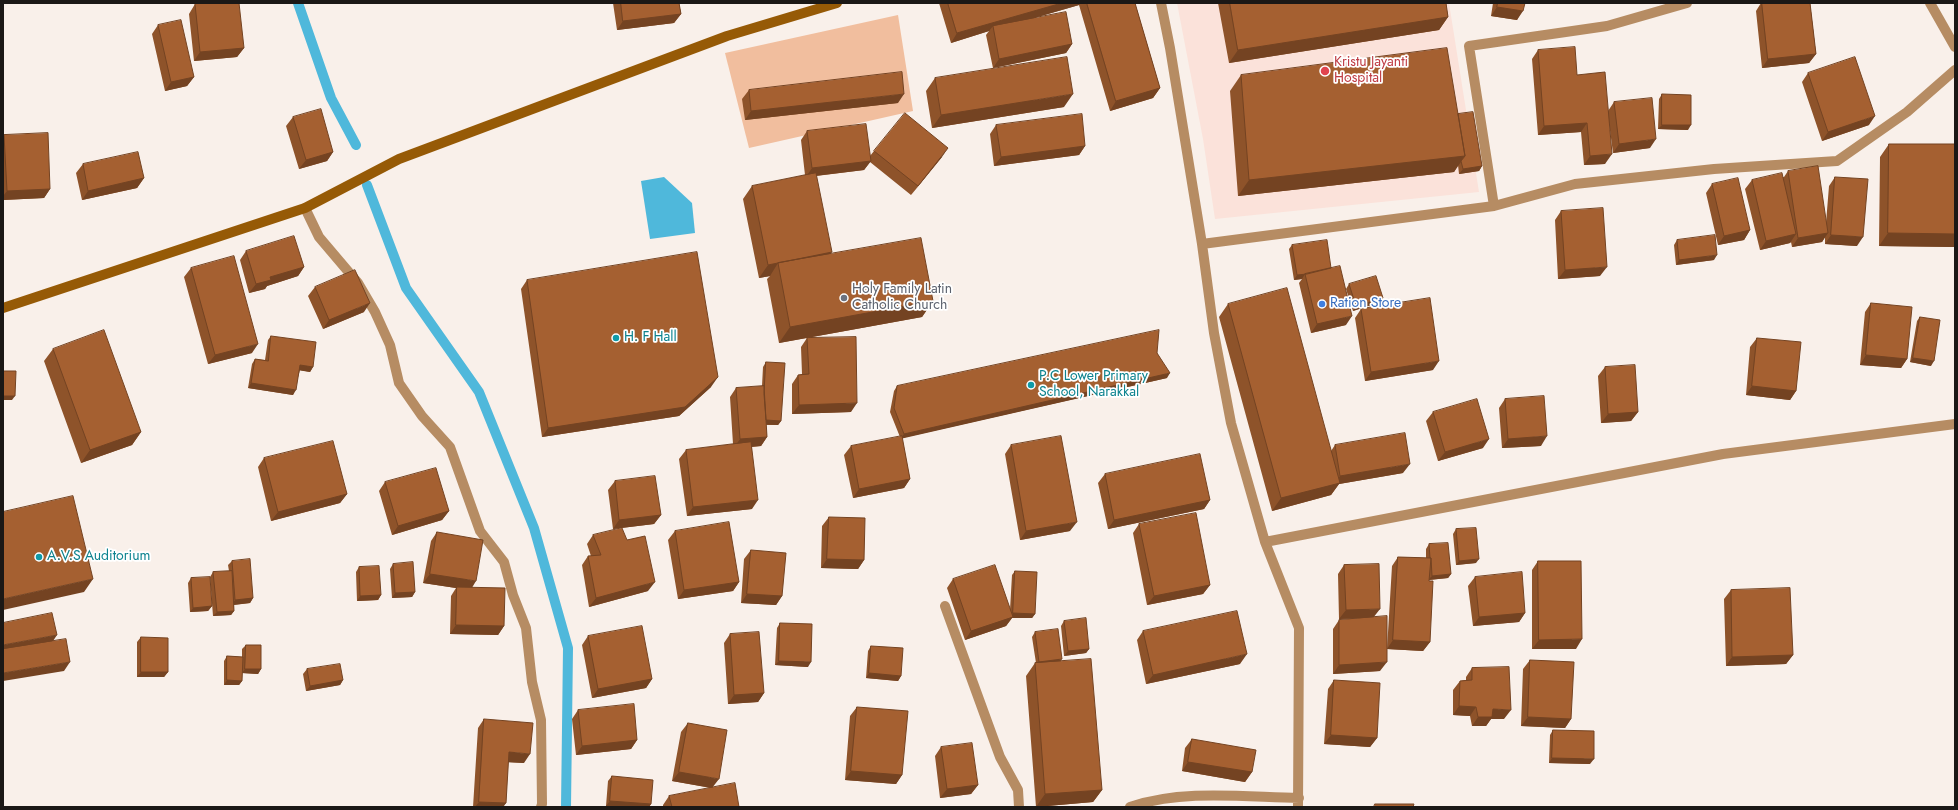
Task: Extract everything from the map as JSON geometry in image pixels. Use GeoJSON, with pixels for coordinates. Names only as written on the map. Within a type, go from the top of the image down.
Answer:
{"type":"FeatureCollection","features":[{"type":"Feature","properties":{"kind":"street"},"geometry":{"type":"LineString","coordinates":[[3,308],[305,208],[399,159],[727,36],[836,3]]}},
{"type":"Feature","properties":{"kind":"street"},"geometry":{"type":"LineString","coordinates":[[1130,807],[1147,801],[1202,796],[1299,803],[1299,628],[1265,542],[1231,423],[1214,333],[1202,244],[1170,48],[1160,3]]}},
{"type":"Feature","properties":{"kind":"street"},"geometry":{"type":"LineString","coordinates":[[1494,206],[1469,46],[1607,26],[1687,3]]}},
{"type":"Feature","properties":{"kind":"street"},"geometry":{"type":"LineString","coordinates":[[1930,3],[1955,47]]}},
{"type":"Feature","properties":{"kind":"street"},"geometry":{"type":"LineString","coordinates":[[1202,244],[1494,206],[1575,184],[1714,169],[1837,161],[1906,112],[1955,70]]}},
{"type":"Feature","properties":{"kind":"street"},"geometry":{"type":"LineString","coordinates":[[305,208],[319,236],[358,282],[375,312],[390,345],[399,383],[422,416],[450,447],[480,531],[504,562],[513,595],[526,628],[532,682],[541,720],[542,804],[540,807]]}},
{"type":"Feature","properties":{"kind":"street"},"geometry":{"type":"LineString","coordinates":[[1265,542],[1723,454],[1955,424]]}},
{"type":"Feature","properties":{"kind":"street"},"geometry":{"type":"LineString","coordinates":[[945,606],[1000,757],[1018,790],[1019,807]]}},
{"type":"Feature","properties":{"kind":"shaded area","name":"Kristu Jayanti Hospital"},"geometry":{"type":"Polygon","coordinates":[[[1177,3],[1449,3],[1479,192],[1215,219],[1203,139],[1177,3]]]}},
{"type":"Feature","properties":{"kind":"shaded area"},"geometry":{"type":"Polygon","coordinates":[[[898,15],[913,111],[749,148],[725,53],[898,15]]]}},
{"type":"Feature","properties":{"kind":"water"},"geometry":{"type":"Polygon","coordinates":[[[664,177],[692,203],[695,233],[650,239],[641,181],[664,177]]]}},
{"type":"Feature","properties":{"kind":"building"},"geometry":{"type":"Polygon","coordinates":[[[239,3],[244,48],[200,52],[195,4],[239,3]]]}},
{"type":"Feature","properties":{"kind":"building"},"geometry":{"type":"Polygon","coordinates":[[[621,3],[679,3],[681,14],[623,21],[621,3]]]}},
{"type":"Feature","properties":{"kind":"building"},"geometry":{"type":"Polygon","coordinates":[[[948,3],[1062,3],[957,33],[948,3]]]}},
{"type":"Feature","properties":{"kind":"building"},"geometry":{"type":"Polygon","coordinates":[[[1087,3],[1135,3],[1160,88],[1116,101],[1087,3]]]}},
{"type":"Feature","properties":{"kind":"building","name":"Kristu Jayanti Hospital"},"geometry":{"type":"Polygon","coordinates":[[[1230,3],[1446,3],[1448,17],[1238,50],[1230,3]]]}},
{"type":"Feature","properties":{"kind":"building"},"geometry":{"type":"Polygon","coordinates":[[[1498,3],[1525,3],[1523,11],[1497,7],[1498,3]]]}},
{"type":"Feature","properties":{"kind":"building"},"geometry":{"type":"Polygon","coordinates":[[[1762,3],[1810,3],[1816,54],[1768,59],[1762,3]]]}},
{"type":"Feature","properties":{"kind":"building"},"geometry":{"type":"Polygon","coordinates":[[[1066,12],[1072,44],[999,59],[993,26],[1066,12]]]}},
{"type":"Feature","properties":{"kind":"building"},"geometry":{"type":"Polygon","coordinates":[[[181,20],[194,77],[171,82],[158,25],[181,20]]]}},
{"type":"Feature","properties":{"kind":"building"},"geometry":{"type":"Polygon","coordinates":[[[1575,47],[1577,75],[1605,72],[1612,154],[1590,156],[1587,123],[1544,126],[1538,50],[1575,47]]]}},
{"type":"Feature","properties":{"kind":"building"},"geometry":{"type":"Polygon","coordinates":[[[1447,48],[1465,156],[1249,180],[1241,75],[1447,48]]]}},
{"type":"Feature","properties":{"kind":"building"},"geometry":{"type":"Polygon","coordinates":[[[1067,57],[1073,94],[941,115],[935,78],[1067,57]]]}},
{"type":"Feature","properties":{"kind":"building"},"geometry":{"type":"Polygon","coordinates":[[[1855,57],[1875,116],[1828,132],[1808,73],[1855,57]]]}},
{"type":"Feature","properties":{"kind":"building"},"geometry":{"type":"Polygon","coordinates":[[[902,72],[904,94],[751,111],[749,90],[902,72]]]}},
{"type":"Feature","properties":{"kind":"building"},"geometry":{"type":"Polygon","coordinates":[[[1662,94],[1691,95],[1691,125],[1662,125],[1662,94]]]}},
{"type":"Feature","properties":{"kind":"building"},"geometry":{"type":"Polygon","coordinates":[[[1652,98],[1656,139],[1619,144],[1614,102],[1652,98]]]}},
{"type":"Feature","properties":{"kind":"building"},"geometry":{"type":"Polygon","coordinates":[[[321,109],[333,152],[306,160],[293,117],[321,109]]]}},
{"type":"Feature","properties":{"kind":"building"},"geometry":{"type":"Polygon","coordinates":[[[1473,112],[1482,166],[1463,169],[1461,161],[1465,156],[1458,114],[1473,112]]]}},
{"type":"Feature","properties":{"kind":"building"},"geometry":{"type":"Polygon","coordinates":[[[905,113],[948,148],[918,186],[874,151],[905,113]]]}},
{"type":"Feature","properties":{"kind":"building"},"geometry":{"type":"Polygon","coordinates":[[[1082,114],[1085,146],[1001,157],[996,125],[1082,114]]]}},
{"type":"Feature","properties":{"kind":"building"},"geometry":{"type":"Polygon","coordinates":[[[866,124],[871,161],[812,168],[807,131],[866,124]]]}},
{"type":"Feature","properties":{"kind":"building"},"geometry":{"type":"Polygon","coordinates":[[[48,133],[50,189],[7,191],[4,135],[48,133]]]}},
{"type":"Feature","properties":{"kind":"building"},"geometry":{"type":"Polygon","coordinates":[[[1889,144],[1955,144],[1955,234],[1888,233],[1889,144]]]}},
{"type":"Feature","properties":{"kind":"building"},"geometry":{"type":"Polygon","coordinates":[[[138,152],[144,178],[88,191],[83,164],[138,152]]]}},
{"type":"Feature","properties":{"kind":"building"},"geometry":{"type":"Polygon","coordinates":[[[1818,166],[1828,233],[1798,238],[1788,171],[1818,166]]]}},
{"type":"Feature","properties":{"kind":"building"},"geometry":{"type":"Polygon","coordinates":[[[816,173],[832,252],[768,265],[752,186],[816,173]]]}},
{"type":"Feature","properties":{"kind":"building"},"geometry":{"type":"Polygon","coordinates":[[[1782,173],[1796,234],[1766,241],[1752,180],[1782,173]]]}},
{"type":"Feature","properties":{"kind":"building"},"geometry":{"type":"Polygon","coordinates":[[[1835,177],[1868,179],[1863,237],[1831,235],[1835,177]]]}},
{"type":"Feature","properties":{"kind":"building"},"geometry":{"type":"Polygon","coordinates":[[[1738,178],[1750,230],[1724,236],[1712,184],[1738,178]]]}},
{"type":"Feature","properties":{"kind":"building"},"geometry":{"type":"Polygon","coordinates":[[[1603,208],[1607,267],[1565,270],[1561,211],[1603,208]]]}},
{"type":"Feature","properties":{"kind":"building"},"geometry":{"type":"Polygon","coordinates":[[[1715,235],[1717,255],[1679,260],[1677,240],[1715,235]]]}},
{"type":"Feature","properties":{"kind":"building"},"geometry":{"type":"Polygon","coordinates":[[[294,236],[304,267],[270,277],[271,280],[256,284],[246,251],[294,236]]]}},
{"type":"Feature","properties":{"kind":"building","name":"Holy Family Latin Catholic Church"},"geometry":{"type":"Polygon","coordinates":[[[921,238],[933,301],[790,327],[778,263],[921,238]]]}},
{"type":"Feature","properties":{"kind":"building"},"geometry":{"type":"Polygon","coordinates":[[[1327,240],[1331,268],[1297,275],[1292,245],[1327,240]]]}},
{"type":"Feature","properties":{"kind":"building","name":"H. F Hall"},"geometry":{"type":"Polygon","coordinates":[[[697,252],[718,377],[685,407],[548,428],[527,280],[697,252]]]}},
{"type":"Feature","properties":{"kind":"building"},"geometry":{"type":"Polygon","coordinates":[[[234,256],[258,344],[215,355],[191,268],[234,256]]]}},
{"type":"Feature","properties":{"kind":"building","name":"Ration Store"},"geometry":{"type":"Polygon","coordinates":[[[1340,266],[1352,316],[1317,324],[1305,274],[1340,266]]]}},
{"type":"Feature","properties":{"kind":"building"},"geometry":{"type":"Polygon","coordinates":[[[355,270],[370,303],[329,320],[315,287],[355,270]]]}},
{"type":"Feature","properties":{"kind":"building"},"geometry":{"type":"Polygon","coordinates":[[[1376,276],[1383,298],[1356,306],[1349,284],[1376,276]]]}},
{"type":"Feature","properties":{"kind":"building"},"geometry":{"type":"Polygon","coordinates":[[[1287,288],[1340,483],[1281,498],[1228,304],[1287,288]]]}},
{"type":"Feature","properties":{"kind":"building"},"geometry":{"type":"Polygon","coordinates":[[[1430,298],[1439,361],[1371,372],[1361,309],[1430,298]]]}},
{"type":"Feature","properties":{"kind":"building"},"geometry":{"type":"Polygon","coordinates":[[[1871,303],[1912,307],[1907,359],[1866,355],[1871,303]]]}},
{"type":"Feature","properties":{"kind":"building"},"geometry":{"type":"Polygon","coordinates":[[[1920,317],[1940,320],[1934,361],[1913,358],[1920,317]]]}},
{"type":"Feature","properties":{"kind":"building"},"geometry":{"type":"Polygon","coordinates":[[[104,330],[141,432],[90,450],[53,349],[104,330]]]}},
{"type":"Feature","properties":{"kind":"building","name":"P.C Lower Primary School, Narakkal"},"geometry":{"type":"Polygon","coordinates":[[[1159,330],[1157,353],[1170,373],[904,434],[894,408],[897,386],[1159,330]]]}},
{"type":"Feature","properties":{"kind":"building"},"geometry":{"type":"Polygon","coordinates":[[[271,336],[316,342],[313,367],[300,365],[296,390],[251,383],[255,359],[268,361],[271,336]]]}},
{"type":"Feature","properties":{"kind":"building"},"geometry":{"type":"Polygon","coordinates":[[[856,337],[857,403],[799,405],[798,375],[809,374],[807,338],[856,337]]]}},
{"type":"Feature","properties":{"kind":"building"},"geometry":{"type":"Polygon","coordinates":[[[1757,338],[1801,342],[1796,391],[1752,386],[1757,338]]]}},
{"type":"Feature","properties":{"kind":"building"},"geometry":{"type":"Polygon","coordinates":[[[766,362],[785,363],[781,421],[766,420],[764,394],[766,362]]]}},
{"type":"Feature","properties":{"kind":"building"},"geometry":{"type":"Polygon","coordinates":[[[1635,365],[1638,412],[1608,414],[1605,367],[1635,365]]]}},
{"type":"Feature","properties":{"kind":"building"},"geometry":{"type":"Polygon","coordinates":[[[3,371],[16,371],[15,396],[3,396],[3,371]]]}},
{"type":"Feature","properties":{"kind":"building"},"geometry":{"type":"Polygon","coordinates":[[[764,386],[767,437],[740,439],[736,388],[764,386]]]}},
{"type":"Feature","properties":{"kind":"building"},"geometry":{"type":"Polygon","coordinates":[[[1544,396],[1547,436],[1508,439],[1505,399],[1544,396]]]}},
{"type":"Feature","properties":{"kind":"building"},"geometry":{"type":"Polygon","coordinates":[[[1477,399],[1489,439],[1445,452],[1433,412],[1477,399]]]}},
{"type":"Feature","properties":{"kind":"building"},"geometry":{"type":"Polygon","coordinates":[[[1405,433],[1410,464],[1340,476],[1335,445],[1405,433]]]}},
{"type":"Feature","properties":{"kind":"building"},"geometry":{"type":"Polygon","coordinates":[[[902,436],[910,479],[859,489],[851,446],[902,436]]]}},
{"type":"Feature","properties":{"kind":"building"},"geometry":{"type":"Polygon","coordinates":[[[1061,436],[1077,522],[1026,531],[1011,445],[1061,436]]]}},
{"type":"Feature","properties":{"kind":"building"},"geometry":{"type":"Polygon","coordinates":[[[333,441],[347,494],[278,512],[264,458],[333,441]]]}},
{"type":"Feature","properties":{"kind":"building"},"geometry":{"type":"Polygon","coordinates":[[[751,442],[758,500],[693,507],[686,450],[751,442]]]}},
{"type":"Feature","properties":{"kind":"building"},"geometry":{"type":"Polygon","coordinates":[[[1200,454],[1210,500],[1114,520],[1105,474],[1200,454]]]}},
{"type":"Feature","properties":{"kind":"building"},"geometry":{"type":"Polygon","coordinates":[[[436,468],[449,511],[398,526],[385,482],[436,468]]]}},
{"type":"Feature","properties":{"kind":"building"},"geometry":{"type":"Polygon","coordinates":[[[655,476],[661,515],[619,520],[615,481],[655,476]]]}},
{"type":"Feature","properties":{"kind":"building","name":"A.V.S Auditorium"},"geometry":{"type":"Polygon","coordinates":[[[73,496],[93,579],[3,599],[3,512],[73,496]]]}},
{"type":"Feature","properties":{"kind":"building"},"geometry":{"type":"Polygon","coordinates":[[[1196,513],[1210,585],[1154,596],[1139,524],[1196,513]]]}},
{"type":"Feature","properties":{"kind":"building"},"geometry":{"type":"Polygon","coordinates":[[[829,517],[865,518],[864,560],[827,559],[829,517]]]}},
{"type":"Feature","properties":{"kind":"building"},"geometry":{"type":"Polygon","coordinates":[[[729,522],[739,582],[684,590],[675,531],[729,522]]]}},
{"type":"Feature","properties":{"kind":"building"},"geometry":{"type":"Polygon","coordinates":[[[622,528],[627,540],[645,536],[655,582],[596,598],[588,556],[601,555],[593,535],[622,528]]]}},
{"type":"Feature","properties":{"kind":"building"},"geometry":{"type":"Polygon","coordinates":[[[1476,528],[1479,559],[1459,561],[1456,529],[1476,528]]]}},
{"type":"Feature","properties":{"kind":"building"},"geometry":{"type":"Polygon","coordinates":[[[437,532],[483,540],[476,581],[430,574],[437,532]]]}},
{"type":"Feature","properties":{"kind":"building"},"geometry":{"type":"Polygon","coordinates":[[[1448,543],[1451,574],[1432,576],[1429,544],[1448,543]]]}},
{"type":"Feature","properties":{"kind":"building"},"geometry":{"type":"Polygon","coordinates":[[[751,550],[786,553],[782,596],[747,594],[751,550]]]}},
{"type":"Feature","properties":{"kind":"building"},"geometry":{"type":"Polygon","coordinates":[[[1398,557],[1431,558],[1429,581],[1433,581],[1430,642],[1393,640],[1398,557]]]}},
{"type":"Feature","properties":{"kind":"building"},"geometry":{"type":"Polygon","coordinates":[[[250,559],[253,598],[235,600],[232,561],[250,559]]]}},
{"type":"Feature","properties":{"kind":"building"},"geometry":{"type":"Polygon","coordinates":[[[1538,561],[1581,561],[1582,639],[1539,640],[1538,561]]]}},
{"type":"Feature","properties":{"kind":"building"},"geometry":{"type":"Polygon","coordinates":[[[413,562],[415,592],[395,593],[393,564],[413,562]]]}},
{"type":"Feature","properties":{"kind":"building"},"geometry":{"type":"Polygon","coordinates":[[[1379,564],[1380,609],[1346,610],[1344,565],[1379,564]]]}},
{"type":"Feature","properties":{"kind":"building"},"geometry":{"type":"Polygon","coordinates":[[[995,565],[1013,617],[971,631],[953,579],[995,565]]]}},
{"type":"Feature","properties":{"kind":"building"},"geometry":{"type":"Polygon","coordinates":[[[379,566],[381,595],[360,596],[359,567],[379,566]]]}},
{"type":"Feature","properties":{"kind":"building"},"geometry":{"type":"Polygon","coordinates":[[[232,571],[234,611],[217,612],[213,572],[232,571]]]}},
{"type":"Feature","properties":{"kind":"building"},"geometry":{"type":"Polygon","coordinates":[[[1015,571],[1037,572],[1035,614],[1013,613],[1015,571]]]}},
{"type":"Feature","properties":{"kind":"building"},"geometry":{"type":"Polygon","coordinates":[[[1522,572],[1525,613],[1479,617],[1475,577],[1522,572]]]}},
{"type":"Feature","properties":{"kind":"building"},"geometry":{"type":"Polygon","coordinates":[[[210,577],[212,606],[193,608],[191,578],[210,577]]]}},
{"type":"Feature","properties":{"kind":"building"},"geometry":{"type":"Polygon","coordinates":[[[457,587],[505,588],[504,626],[456,625],[457,587]]]}},
{"type":"Feature","properties":{"kind":"building"},"geometry":{"type":"Polygon","coordinates":[[[1790,588],[1793,655],[1732,657],[1731,590],[1790,588]]]}},
{"type":"Feature","properties":{"kind":"building"},"geometry":{"type":"Polygon","coordinates":[[[1237,611],[1247,654],[1153,675],[1143,631],[1237,611]]]}},
{"type":"Feature","properties":{"kind":"building"},"geometry":{"type":"Polygon","coordinates":[[[52,613],[57,635],[3,645],[3,623],[52,613]]]}},
{"type":"Feature","properties":{"kind":"building"},"geometry":{"type":"Polygon","coordinates":[[[1387,616],[1387,662],[1339,665],[1339,620],[1387,616]]]}},
{"type":"Feature","properties":{"kind":"building"},"geometry":{"type":"Polygon","coordinates":[[[1086,618],[1089,649],[1068,651],[1064,621],[1086,618]]]}},
{"type":"Feature","properties":{"kind":"building"},"geometry":{"type":"Polygon","coordinates":[[[780,623],[812,624],[811,662],[779,661],[780,623]]]}},
{"type":"Feature","properties":{"kind":"building"},"geometry":{"type":"Polygon","coordinates":[[[642,626],[652,679],[598,689],[588,636],[642,626]]]}},
{"type":"Feature","properties":{"kind":"building"},"geometry":{"type":"Polygon","coordinates":[[[1058,629],[1062,659],[1039,662],[1035,632],[1058,629]]]}},
{"type":"Feature","properties":{"kind":"building"},"geometry":{"type":"Polygon","coordinates":[[[759,632],[764,693],[734,695],[730,634],[759,632]]]}},
{"type":"Feature","properties":{"kind":"building"},"geometry":{"type":"Polygon","coordinates":[[[141,637],[168,638],[168,672],[141,672],[141,637]]]}},
{"type":"Feature","properties":{"kind":"building"},"geometry":{"type":"Polygon","coordinates":[[[66,639],[70,662],[3,673],[3,649],[66,639]]]}},
{"type":"Feature","properties":{"kind":"building"},"geometry":{"type":"Polygon","coordinates":[[[246,645],[261,645],[261,669],[245,669],[246,645]]]}},
{"type":"Feature","properties":{"kind":"building"},"geometry":{"type":"Polygon","coordinates":[[[871,646],[903,648],[901,676],[869,673],[871,646]]]}},
{"type":"Feature","properties":{"kind":"building"},"geometry":{"type":"Polygon","coordinates":[[[227,656],[243,657],[242,681],[227,680],[227,656]]]}},
{"type":"Feature","properties":{"kind":"building"},"geometry":{"type":"Polygon","coordinates":[[[1091,659],[1102,790],[1045,794],[1035,663],[1091,659]]]}},
{"type":"Feature","properties":{"kind":"building"},"geometry":{"type":"Polygon","coordinates":[[[1530,660],[1574,662],[1571,719],[1528,717],[1530,660]]]}},
{"type":"Feature","properties":{"kind":"building"},"geometry":{"type":"Polygon","coordinates":[[[340,664],[343,680],[310,686],[307,669],[340,664]]]}},
{"type":"Feature","properties":{"kind":"building"},"geometry":{"type":"Polygon","coordinates":[[[1509,667],[1511,710],[1493,709],[1492,717],[1478,717],[1476,707],[1459,706],[1460,681],[1472,680],[1472,668],[1509,667]]]}},
{"type":"Feature","properties":{"kind":"building"},"geometry":{"type":"Polygon","coordinates":[[[1334,680],[1380,683],[1377,738],[1331,735],[1334,680]]]}},
{"type":"Feature","properties":{"kind":"building"},"geometry":{"type":"Polygon","coordinates":[[[634,704],[637,740],[582,746],[578,710],[634,704]]]}},
{"type":"Feature","properties":{"kind":"building"},"geometry":{"type":"Polygon","coordinates":[[[857,707],[908,711],[902,775],[851,771],[857,707]]]}},
{"type":"Feature","properties":{"kind":"building"},"geometry":{"type":"Polygon","coordinates":[[[484,719],[533,723],[530,754],[509,752],[506,803],[479,802],[484,719]]]}},
{"type":"Feature","properties":{"kind":"building"},"geometry":{"type":"Polygon","coordinates":[[[688,723],[727,730],[719,779],[679,772],[688,723]]]}},
{"type":"Feature","properties":{"kind":"building"},"geometry":{"type":"Polygon","coordinates":[[[1553,730],[1594,731],[1594,759],[1552,758],[1553,730]]]}},
{"type":"Feature","properties":{"kind":"building"},"geometry":{"type":"Polygon","coordinates":[[[1192,739],[1256,750],[1252,772],[1188,762],[1192,739]]]}},
{"type":"Feature","properties":{"kind":"building"},"geometry":{"type":"Polygon","coordinates":[[[972,743],[978,785],[947,789],[941,747],[972,743]]]}},
{"type":"Feature","properties":{"kind":"building"},"geometry":{"type":"Polygon","coordinates":[[[612,776],[653,780],[651,804],[610,801],[612,776]]]}},
{"type":"Feature","properties":{"kind":"building"},"geometry":{"type":"Polygon","coordinates":[[[735,783],[739,807],[672,807],[669,796],[735,783]]]}},
{"type":"Feature","properties":{"kind":"building"},"geometry":{"type":"Polygon","coordinates":[[[1375,804],[1414,804],[1413,807],[1374,807],[1375,804]]]}},
{"type":"Feature","properties":{"kind":"waterway"},"geometry":{"type":"LineString","coordinates":[[298,3],[331,98],[356,145]]}},
{"type":"Feature","properties":{"kind":"waterway"},"geometry":{"type":"LineString","coordinates":[[367,185],[406,288],[479,392],[534,528],[568,648],[566,807]]}},
{"type":"Feature","properties":{"kind":"place","name":"Kristu Jayanti Hospital"},"geometry":{"type":"Point","coordinates":[1325,71]}},
{"type":"Feature","properties":{"kind":"place","name":"Holy Family Latin Catholic Church"},"geometry":{"type":"Point","coordinates":[844,298]}},
{"type":"Feature","properties":{"kind":"place","name":"Ration Store"},"geometry":{"type":"Point","coordinates":[1322,304]}},
{"type":"Feature","properties":{"kind":"place","name":"H. F Hall"},"geometry":{"type":"Point","coordinates":[616,338]}},
{"type":"Feature","properties":{"kind":"place","name":"P.C Lower Primary School, Narakkal"},"geometry":{"type":"Point","coordinates":[1031,385]}},
{"type":"Feature","properties":{"kind":"place","name":"A.V.S Auditorium"},"geometry":{"type":"Point","coordinates":[39,557]}}]}
